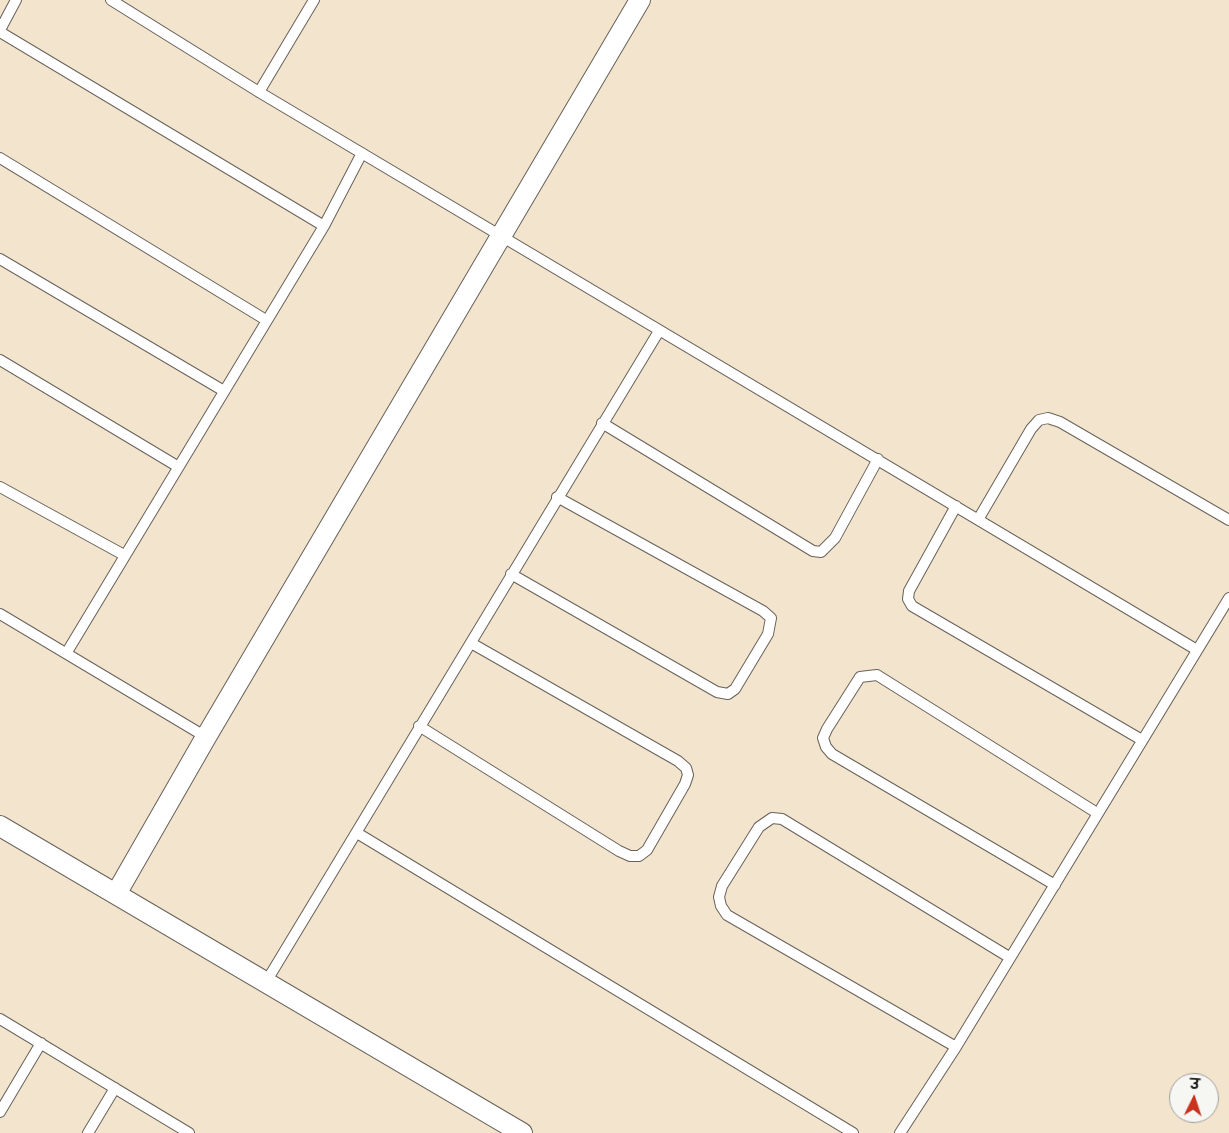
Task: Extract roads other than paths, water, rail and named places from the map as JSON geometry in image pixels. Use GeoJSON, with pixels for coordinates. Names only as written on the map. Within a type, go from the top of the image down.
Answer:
{"type":"FeatureCollection","features":[{"type":"Feature","properties":{"kind":"street"},"geometry":{"type":"LineString","coordinates":[[116,894],[206,736],[640,0]]}},
{"type":"Feature","properties":{"kind":"street"},"geometry":{"type":"LineString","coordinates":[[0,826],[522,1133]]}},
{"type":"Feature","properties":{"kind":"lane"},"geometry":{"type":"LineString","coordinates":[[16,0],[0,31],[324,226]]}},
{"type":"Feature","properties":{"kind":"lane"},"geometry":{"type":"LineString","coordinates":[[111,0],[259,92],[658,331],[979,518],[1197,650]]}},
{"type":"Feature","properties":{"kind":"lane"},"geometry":{"type":"LineString","coordinates":[[259,92],[314,0]]}},
{"type":"Feature","properties":{"kind":"lane"},"geometry":{"type":"LineString","coordinates":[[67,652],[177,466],[324,226],[362,153]]}},
{"type":"Feature","properties":{"kind":"lane"},"geometry":{"type":"LineString","coordinates":[[0,158],[266,320]]}},
{"type":"Feature","properties":{"kind":"lane"},"geometry":{"type":"LineString","coordinates":[[0,259],[224,391]]}},
{"type":"Feature","properties":{"kind":"lane"},"geometry":{"type":"LineString","coordinates":[[266,982],[658,331]]}},
{"type":"Feature","properties":{"kind":"lane"},"geometry":{"type":"LineString","coordinates":[[0,360],[177,466]]}},
{"type":"Feature","properties":{"kind":"lane"},"geometry":{"type":"LineString","coordinates":[[979,518],[1031,429],[1039,420],[1048,418],[1060,422],[1229,520]]}},
{"type":"Feature","properties":{"kind":"lane"},"geometry":{"type":"LineString","coordinates":[[602,423],[814,551],[821,552],[835,538],[878,459]]}},
{"type":"Feature","properties":{"kind":"lane"},"geometry":{"type":"LineString","coordinates":[[0,487],[124,555]]}},
{"type":"Feature","properties":{"kind":"lane"},"geometry":{"type":"LineString","coordinates":[[511,574],[718,692],[728,694],[735,689],[740,681],[768,634],[771,618],[763,611],[558,497]]}},
{"type":"Feature","properties":{"kind":"lane"},"geometry":{"type":"LineString","coordinates":[[956,506],[909,591],[908,599],[912,606],[1142,740]]}},
{"type":"Feature","properties":{"kind":"lane"},"geometry":{"type":"LineString","coordinates":[[900,1133],[956,1047],[1009,957],[1055,885],[1097,812],[1229,598]]}},
{"type":"Feature","properties":{"kind":"lane"},"geometry":{"type":"LineString","coordinates":[[0,614],[206,736]]}},
{"type":"Feature","properties":{"kind":"lane"},"geometry":{"type":"LineString","coordinates":[[419,726],[619,851],[630,856],[639,856],[647,850],[685,784],[688,775],[686,768],[678,761],[471,643]]}},
{"type":"Feature","properties":{"kind":"lane"},"geometry":{"type":"LineString","coordinates":[[1055,885],[832,754],[826,747],[823,738],[831,722],[860,677],[877,675],[1097,812]]}},
{"type":"Feature","properties":{"kind":"lane"},"geometry":{"type":"LineString","coordinates":[[956,1047],[727,915],[720,906],[719,897],[722,886],[759,827],[772,818],[782,819],[1009,957]]}},
{"type":"Feature","properties":{"kind":"lane"},"geometry":{"type":"LineString","coordinates":[[357,833],[853,1133]]}},
{"type":"Feature","properties":{"kind":"lane"},"geometry":{"type":"LineString","coordinates":[[0,1019],[189,1133]]}},
{"type":"Feature","properties":{"kind":"lane"},"geometry":{"type":"LineString","coordinates":[[0,1112],[41,1043]]}},
{"type":"Feature","properties":{"kind":"lane"},"geometry":{"type":"LineString","coordinates":[[88,1133],[115,1088]]}}]}
